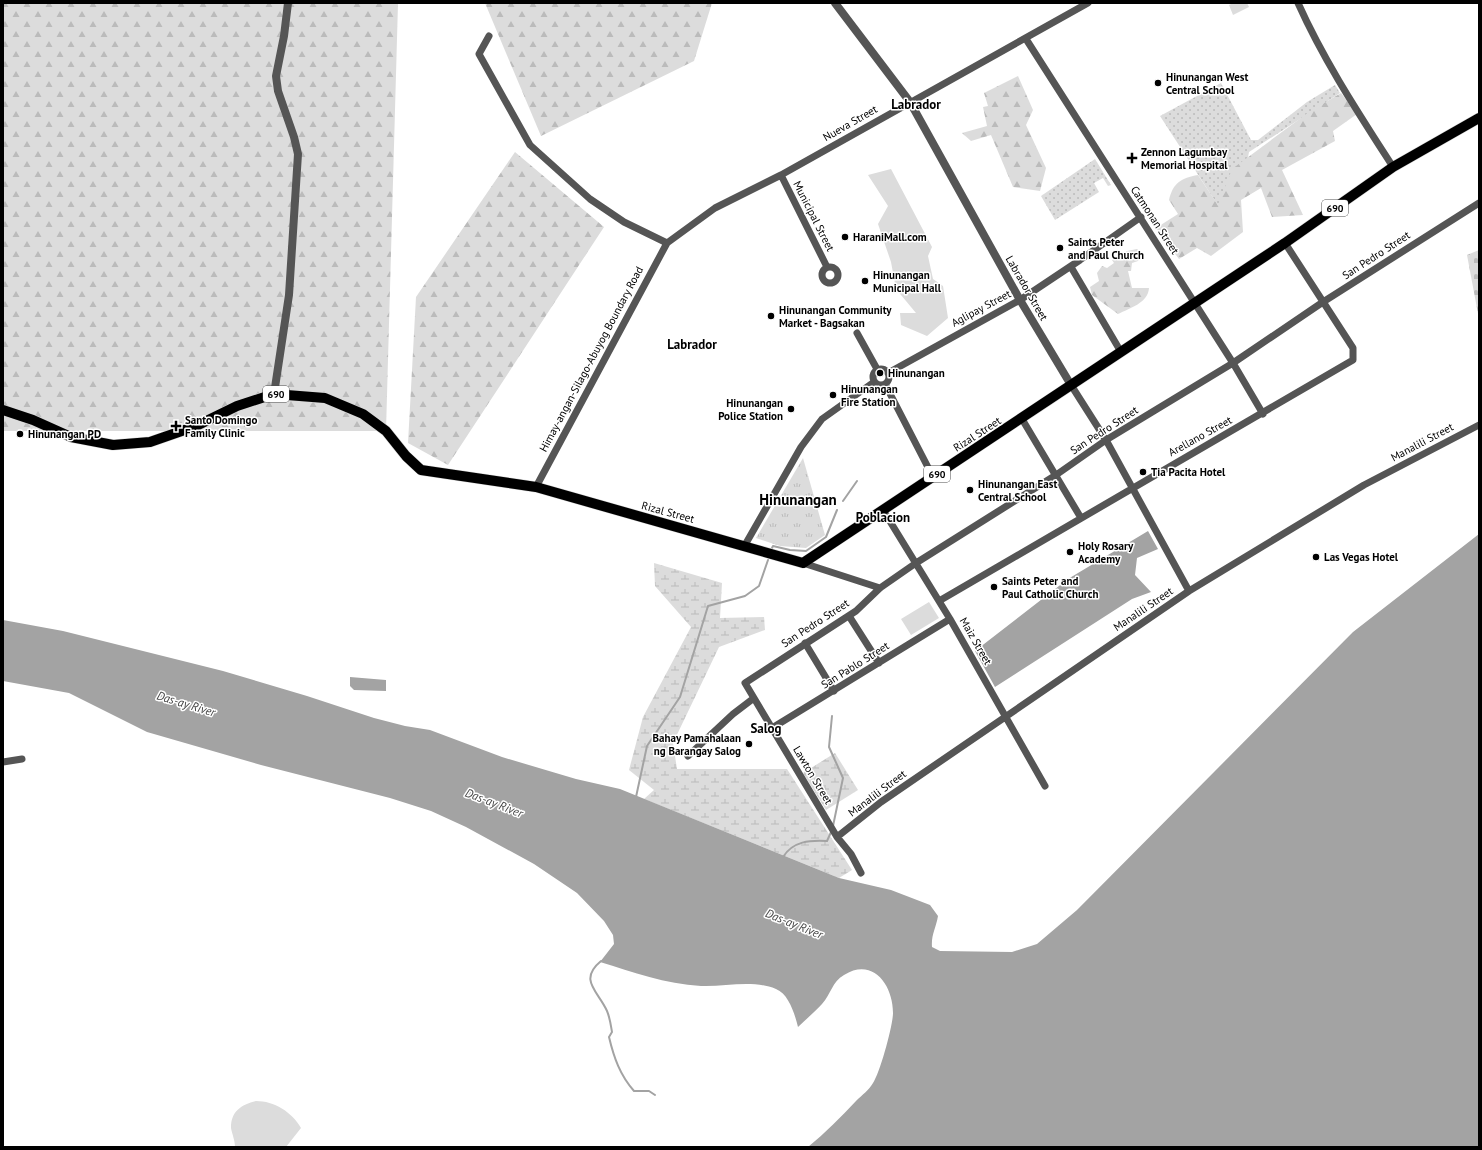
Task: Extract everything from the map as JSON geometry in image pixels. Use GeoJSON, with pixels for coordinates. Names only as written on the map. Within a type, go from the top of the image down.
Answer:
{"type":"FeatureCollection","features":[{"type":"Feature","properties":{"kind":"main road","name":"690"},"geometry":{"type":"LineString","coordinates":[[1194,302],[1285,243],[1393,168],[1479,118]]}},
{"type":"Feature","properties":{"kind":"main road","name":"Rizal Street"},"geometry":{"type":"LineString","coordinates":[[536,487],[745,545],[803,563],[1022,419],[1194,302]]}},
{"type":"Feature","properties":{"kind":"main road","name":"690"},"geometry":{"type":"LineString","coordinates":[[3,410],[33,420],[70,436],[113,445],[150,442],[196,426],[237,406],[274,394],[325,398],[363,414],[386,431],[406,456],[421,470],[536,487]]}},
{"type":"Feature","properties":{"kind":"street"},"geometry":{"type":"LineString","coordinates":[[274,394],[288,295],[298,154],[294,137],[278,90],[276,76],[284,36],[288,3]]}},
{"type":"Feature","properties":{"kind":"street","name":"Labrador Street"},"geometry":{"type":"LineString","coordinates":[[835,3],[910,102],[1020,300],[1071,386],[1106,440],[1188,592]]}},
{"type":"Feature","properties":{"kind":"street","name":"Nueva Street"},"geometry":{"type":"LineString","coordinates":[[667,242],[715,208],[781,176],[1088,3]]}},
{"type":"Feature","properties":{"kind":"street"},"geometry":{"type":"LineString","coordinates":[[1298,3],[1313,37],[1342,88],[1393,168]]}},
{"type":"Feature","properties":{"kind":"street"},"geometry":{"type":"LineString","coordinates":[[489,36],[479,54],[530,145],[590,199],[624,222],[667,242]]}},
{"type":"Feature","properties":{"kind":"street","name":"Catmonan Street"},"geometry":{"type":"LineString","coordinates":[[1026,39],[1233,363],[1263,414]]}},
{"type":"Feature","properties":{"kind":"street","name":"Municipal Street"},"geometry":{"type":"LineString","coordinates":[[781,176],[827,267]]}},
{"type":"Feature","properties":{"kind":"street","name":"San Pedro Street"},"geometry":{"type":"LineString","coordinates":[[745,683],[848,616],[880,588],[916,563],[1056,475],[1106,440],[1233,363],[1323,302],[1479,202]]}},
{"type":"Feature","properties":{"kind":"street","name":"Aglipay Street"},"geometry":{"type":"LineString","coordinates":[[888,373],[1020,300],[1070,267],[1140,217]]}},
{"type":"Feature","properties":{"kind":"street","name":"Himay-angan-Silago-Abuyog Boundary Road"},"geometry":{"type":"LineString","coordinates":[[536,487],[667,242]]}},
{"type":"Feature","properties":{"kind":"street","name":"Arellano Street"},"geometry":{"type":"LineString","coordinates":[[939,601],[1132,487],[1263,414],[1354,360],[1354,348],[1285,243]]}},
{"type":"Feature","properties":{"kind":"street"},"geometry":{"type":"LineString","coordinates":[[1070,267],[1121,352]]}},
{"type":"Feature","properties":{"kind":"street"},"geometry":{"type":"LineString","coordinates":[[857,333],[877,369]]}},
{"type":"Feature","properties":{"kind":"street"},"geometry":{"type":"LineString","coordinates":[[874,382],[878,385],[885,384],[888,381],[888,373],[884,370],[877,369]]}},
{"type":"Feature","properties":{"kind":"street"},"geometry":{"type":"LineString","coordinates":[[874,382],[873,374],[877,369]]}},
{"type":"Feature","properties":{"kind":"street"},"geometry":{"type":"LineString","coordinates":[[745,545],[801,448],[822,419],[874,382]]}},
{"type":"Feature","properties":{"kind":"street"},"geometry":{"type":"LineString","coordinates":[[885,384],[933,477]]}},
{"type":"Feature","properties":{"kind":"street"},"geometry":{"type":"LineString","coordinates":[[1022,419],[1081,518]]}},
{"type":"Feature","properties":{"kind":"street","name":"Manalili Street"},"geometry":{"type":"LineString","coordinates":[[837,837],[881,802],[1006,715],[1188,592],[1364,485],[1479,425]]}},
{"type":"Feature","properties":{"kind":"street","name":"Maiz Street"},"geometry":{"type":"LineString","coordinates":[[883,510],[950,619],[1006,715],[1045,786]]}},
{"type":"Feature","properties":{"kind":"street"},"geometry":{"type":"LineString","coordinates":[[803,563],[880,588]]}},
{"type":"Feature","properties":{"kind":"street"},"geometry":{"type":"LineString","coordinates":[[848,616],[879,663]]}},
{"type":"Feature","properties":{"kind":"street","name":"San Pablo Street"},"geometry":{"type":"LineString","coordinates":[[772,728],[950,619]]}},
{"type":"Feature","properties":{"kind":"street"},"geometry":{"type":"LineString","coordinates":[[805,643],[834,691]]}},
{"type":"Feature","properties":{"kind":"street","name":"Lawton Street"},"geometry":{"type":"LineString","coordinates":[[745,683],[837,837],[851,854],[861,873]]}},
{"type":"Feature","properties":{"kind":"street"},"geometry":{"type":"LineString","coordinates":[[688,756],[733,714],[754,698]]}},
{"type":"Feature","properties":{"kind":"street"},"geometry":{"type":"LineString","coordinates":[[3,762],[22,759]]}},
{"type":"Feature","properties":{"kind":"green space"},"geometry":{"type":"Polygon","coordinates":[[[3,3],[398,3],[386,431],[3,431],[3,3]]]}},
{"type":"Feature","properties":{"kind":"green space"},"geometry":{"type":"Polygon","coordinates":[[[485,3],[712,3],[694,61],[541,136],[485,3]]]}},
{"type":"Feature","properties":{"kind":"green space"},"geometry":{"type":"Polygon","coordinates":[[[1233,3],[1247,3],[1249,7],[1233,15],[1229,5],[1233,3]]]}},
{"type":"Feature","properties":{"kind":"green space"},"geometry":{"type":"Polygon","coordinates":[[[1018,76],[1033,110],[1026,125],[1046,168],[1040,191],[1013,187],[991,135],[971,141],[962,133],[987,126],[983,107],[988,106],[984,93],[1018,76]]]}},
{"type":"Feature","properties":{"kind":"green space"},"geometry":{"type":"Polygon","coordinates":[[[1221,83],[1251,140],[1258,140],[1307,102],[1335,85],[1340,93],[1249,152],[1243,185],[1219,207],[1160,116],[1221,83]]]}},
{"type":"Feature","properties":{"kind":"green space"},"geometry":{"type":"Polygon","coordinates":[[[1341,93],[1357,114],[1333,131],[1335,141],[1282,170],[1303,215],[1272,217],[1261,188],[1241,200],[1243,232],[1211,256],[1197,248],[1179,259],[1156,228],[1178,214],[1169,200],[1175,185],[1182,180],[1198,175],[1218,205],[1232,169],[1309,112],[1341,93]]]}},
{"type":"Feature","properties":{"kind":"green space"},"geometry":{"type":"Polygon","coordinates":[[[515,152],[604,227],[448,465],[408,443],[416,297],[515,152]]]}},
{"type":"Feature","properties":{"kind":"green space"},"geometry":{"type":"Polygon","coordinates":[[[1095,159],[1111,185],[1108,186],[1103,178],[1094,183],[1099,192],[1055,220],[1041,196],[1095,159]]]}},
{"type":"Feature","properties":{"kind":"green space"},"geometry":{"type":"Polygon","coordinates":[[[891,169],[932,247],[928,256],[933,279],[943,286],[948,318],[927,336],[901,325],[900,313],[916,313],[896,289],[891,262],[878,224],[888,206],[868,175],[891,169]]]}},
{"type":"Feature","properties":{"kind":"green space"},"geometry":{"type":"Polygon","coordinates":[[[1137,249],[1143,254],[1138,261],[1132,263],[1131,271],[1128,271],[1132,288],[1149,288],[1148,293],[1138,304],[1118,314],[1092,295],[1090,287],[1099,281],[1097,273],[1102,266],[1107,268],[1114,263],[1112,260],[1127,251],[1137,249]]]}},
{"type":"Feature","properties":{"kind":"green space"},"geometry":{"type":"Polygon","coordinates":[[[1479,250],[1479,319],[1467,255],[1479,250]]]}},
{"type":"Feature","properties":{"kind":"green space"},"geometry":{"type":"Polygon","coordinates":[[[803,458],[825,535],[806,548],[780,546],[756,538],[803,458]]]}},
{"type":"Feature","properties":{"kind":"green space"},"geometry":{"type":"Polygon","coordinates":[[[654,563],[722,583],[720,618],[764,617],[765,630],[719,647],[673,743],[677,769],[787,769],[852,870],[839,878],[644,799],[654,790],[629,770],[643,717],[691,627],[655,586],[654,563]]]}},
{"type":"Feature","properties":{"kind":"green space"},"geometry":{"type":"Polygon","coordinates":[[[929,602],[939,618],[911,635],[901,619],[929,602]]]}},
{"type":"Feature","properties":{"kind":"green space"},"geometry":{"type":"Polygon","coordinates":[[[835,753],[858,790],[826,810],[803,773],[835,753]]]}},
{"type":"Feature","properties":{"kind":"green space"},"geometry":{"type":"Polygon","coordinates":[[[256,1101],[269,1103],[282,1108],[293,1117],[301,1128],[286,1147],[235,1147],[231,1128],[233,1117],[241,1107],[256,1101]]]}},
{"type":"Feature","properties":{"kind":"water"},"geometry":{"type":"Polygon","coordinates":[[[1148,531],[1158,549],[1137,558],[1135,575],[1151,592],[1132,599],[995,687],[975,651],[1068,579],[1148,531]]]}},
{"type":"Feature","properties":{"kind":"water","name":"Das-ay River"},"geometry":{"type":"Polygon","coordinates":[[[1479,534],[1479,1147],[808,1147],[833,1125],[867,1090],[876,1078],[879,1070],[889,1038],[893,1013],[892,1003],[885,984],[872,972],[864,969],[854,970],[844,975],[837,981],[822,1004],[798,1027],[788,1000],[781,992],[767,986],[757,984],[710,986],[688,985],[649,977],[600,962],[614,944],[613,935],[604,921],[577,893],[534,864],[466,827],[431,811],[390,798],[261,765],[147,732],[69,693],[3,681],[3,620],[63,631],[223,671],[374,718],[405,726],[430,730],[502,757],[576,779],[620,789],[839,878],[891,890],[930,905],[938,916],[933,935],[932,947],[940,951],[1012,952],[1037,944],[1077,910],[1353,632],[1479,534]]]}},
{"type":"Feature","properties":{"kind":"water"},"geometry":{"type":"Polygon","coordinates":[[[350,677],[386,680],[386,691],[354,690],[350,686],[350,677]]]}},
{"type":"Feature","properties":{"kind":"waterway"},"geometry":{"type":"LineString","coordinates":[[843,501],[857,481]]}},
{"type":"Feature","properties":{"kind":"waterway"},"geometry":{"type":"LineString","coordinates":[[772,548],[773,546],[790,550],[806,551],[826,537],[837,510]]}},
{"type":"Feature","properties":{"kind":"waterway"},"geometry":{"type":"LineString","coordinates":[[636,797],[647,746],[680,697],[708,606],[745,596],[759,586],[768,560]]}},
{"type":"Feature","properties":{"kind":"waterway"},"geometry":{"type":"LineString","coordinates":[[832,716],[829,747],[843,778],[833,826]]}},
{"type":"Feature","properties":{"kind":"waterway"},"geometry":{"type":"LineString","coordinates":[[783,857],[792,848],[802,843],[808,841],[827,841],[832,830]]}},
{"type":"Feature","properties":{"kind":"waterway"},"geometry":{"type":"LineString","coordinates":[[601,961],[594,968],[590,980],[608,1014],[612,1032],[609,1037],[618,1066],[634,1091],[649,1091],[655,1095]]}},
{"type":"Feature","properties":{"kind":"place","name":"Hinunangan West Central School"},"geometry":{"type":"Point","coordinates":[1158,83]}},
{"type":"Feature","properties":{"kind":"place","name":"Zennon Lagumbay Memorial Hospital"},"geometry":{"type":"Point","coordinates":[1132,158]}},
{"type":"Feature","properties":{"kind":"place","name":"HaraniMall.com"},"geometry":{"type":"Point","coordinates":[845,237]}},
{"type":"Feature","properties":{"kind":"place","name":"Saints Peter and Paul Church"},"geometry":{"type":"Point","coordinates":[1060,248]}},
{"type":"Feature","properties":{"kind":"place","name":"Hinunangan Municipal Hall"},"geometry":{"type":"Point","coordinates":[865,281]}},
{"type":"Feature","properties":{"kind":"place","name":"Hinunangan Community Market - Bagsakan"},"geometry":{"type":"Point","coordinates":[771,316]}},
{"type":"Feature","properties":{"kind":"place","name":"Hinunangan"},"geometry":{"type":"Point","coordinates":[880,373]}},
{"type":"Feature","properties":{"kind":"place","name":"Hinunangan Fire Station"},"geometry":{"type":"Point","coordinates":[833,395]}},
{"type":"Feature","properties":{"kind":"place","name":"Hinunangan Police Station"},"geometry":{"type":"Point","coordinates":[791,409]}},
{"type":"Feature","properties":{"kind":"place","name":"Santo Domingo Family Clinic"},"geometry":{"type":"Point","coordinates":[176,426]}},
{"type":"Feature","properties":{"kind":"place","name":"Hinunangan PD"},"geometry":{"type":"Point","coordinates":[20,434]}},
{"type":"Feature","properties":{"kind":"place","name":"Tia Pacita Hotel"},"geometry":{"type":"Point","coordinates":[1143,472]}},
{"type":"Feature","properties":{"kind":"place","name":"Hinunangan East Central School"},"geometry":{"type":"Point","coordinates":[970,490]}},
{"type":"Feature","properties":{"kind":"place","name":"Holy Rosary Academy"},"geometry":{"type":"Point","coordinates":[1070,552]}},
{"type":"Feature","properties":{"kind":"place","name":"Las Vegas Hotel"},"geometry":{"type":"Point","coordinates":[1316,557]}},
{"type":"Feature","properties":{"kind":"place","name":"Saints Peter and Paul Catholic Church"},"geometry":{"type":"Point","coordinates":[994,587]}},
{"type":"Feature","properties":{"kind":"place","name":"Bahay Pamahalaan ng Barangay Salog"},"geometry":{"type":"Point","coordinates":[749,744]}},
{"type":"Feature","properties":{"kind":"district","name":"Labrador"},"geometry":{"type":"Point","coordinates":[916,104]}},
{"type":"Feature","properties":{"kind":"district","name":"Labrador"},"geometry":{"type":"Point","coordinates":[692,344]}},
{"type":"Feature","properties":{"kind":"district","name":"Hinunangan"},"geometry":{"type":"Point","coordinates":[798,500]}},
{"type":"Feature","properties":{"kind":"district","name":"Poblacion"},"geometry":{"type":"Point","coordinates":[883,517]}},
{"type":"Feature","properties":{"kind":"district","name":"Salog"},"geometry":{"type":"Point","coordinates":[766,728]}}]}
